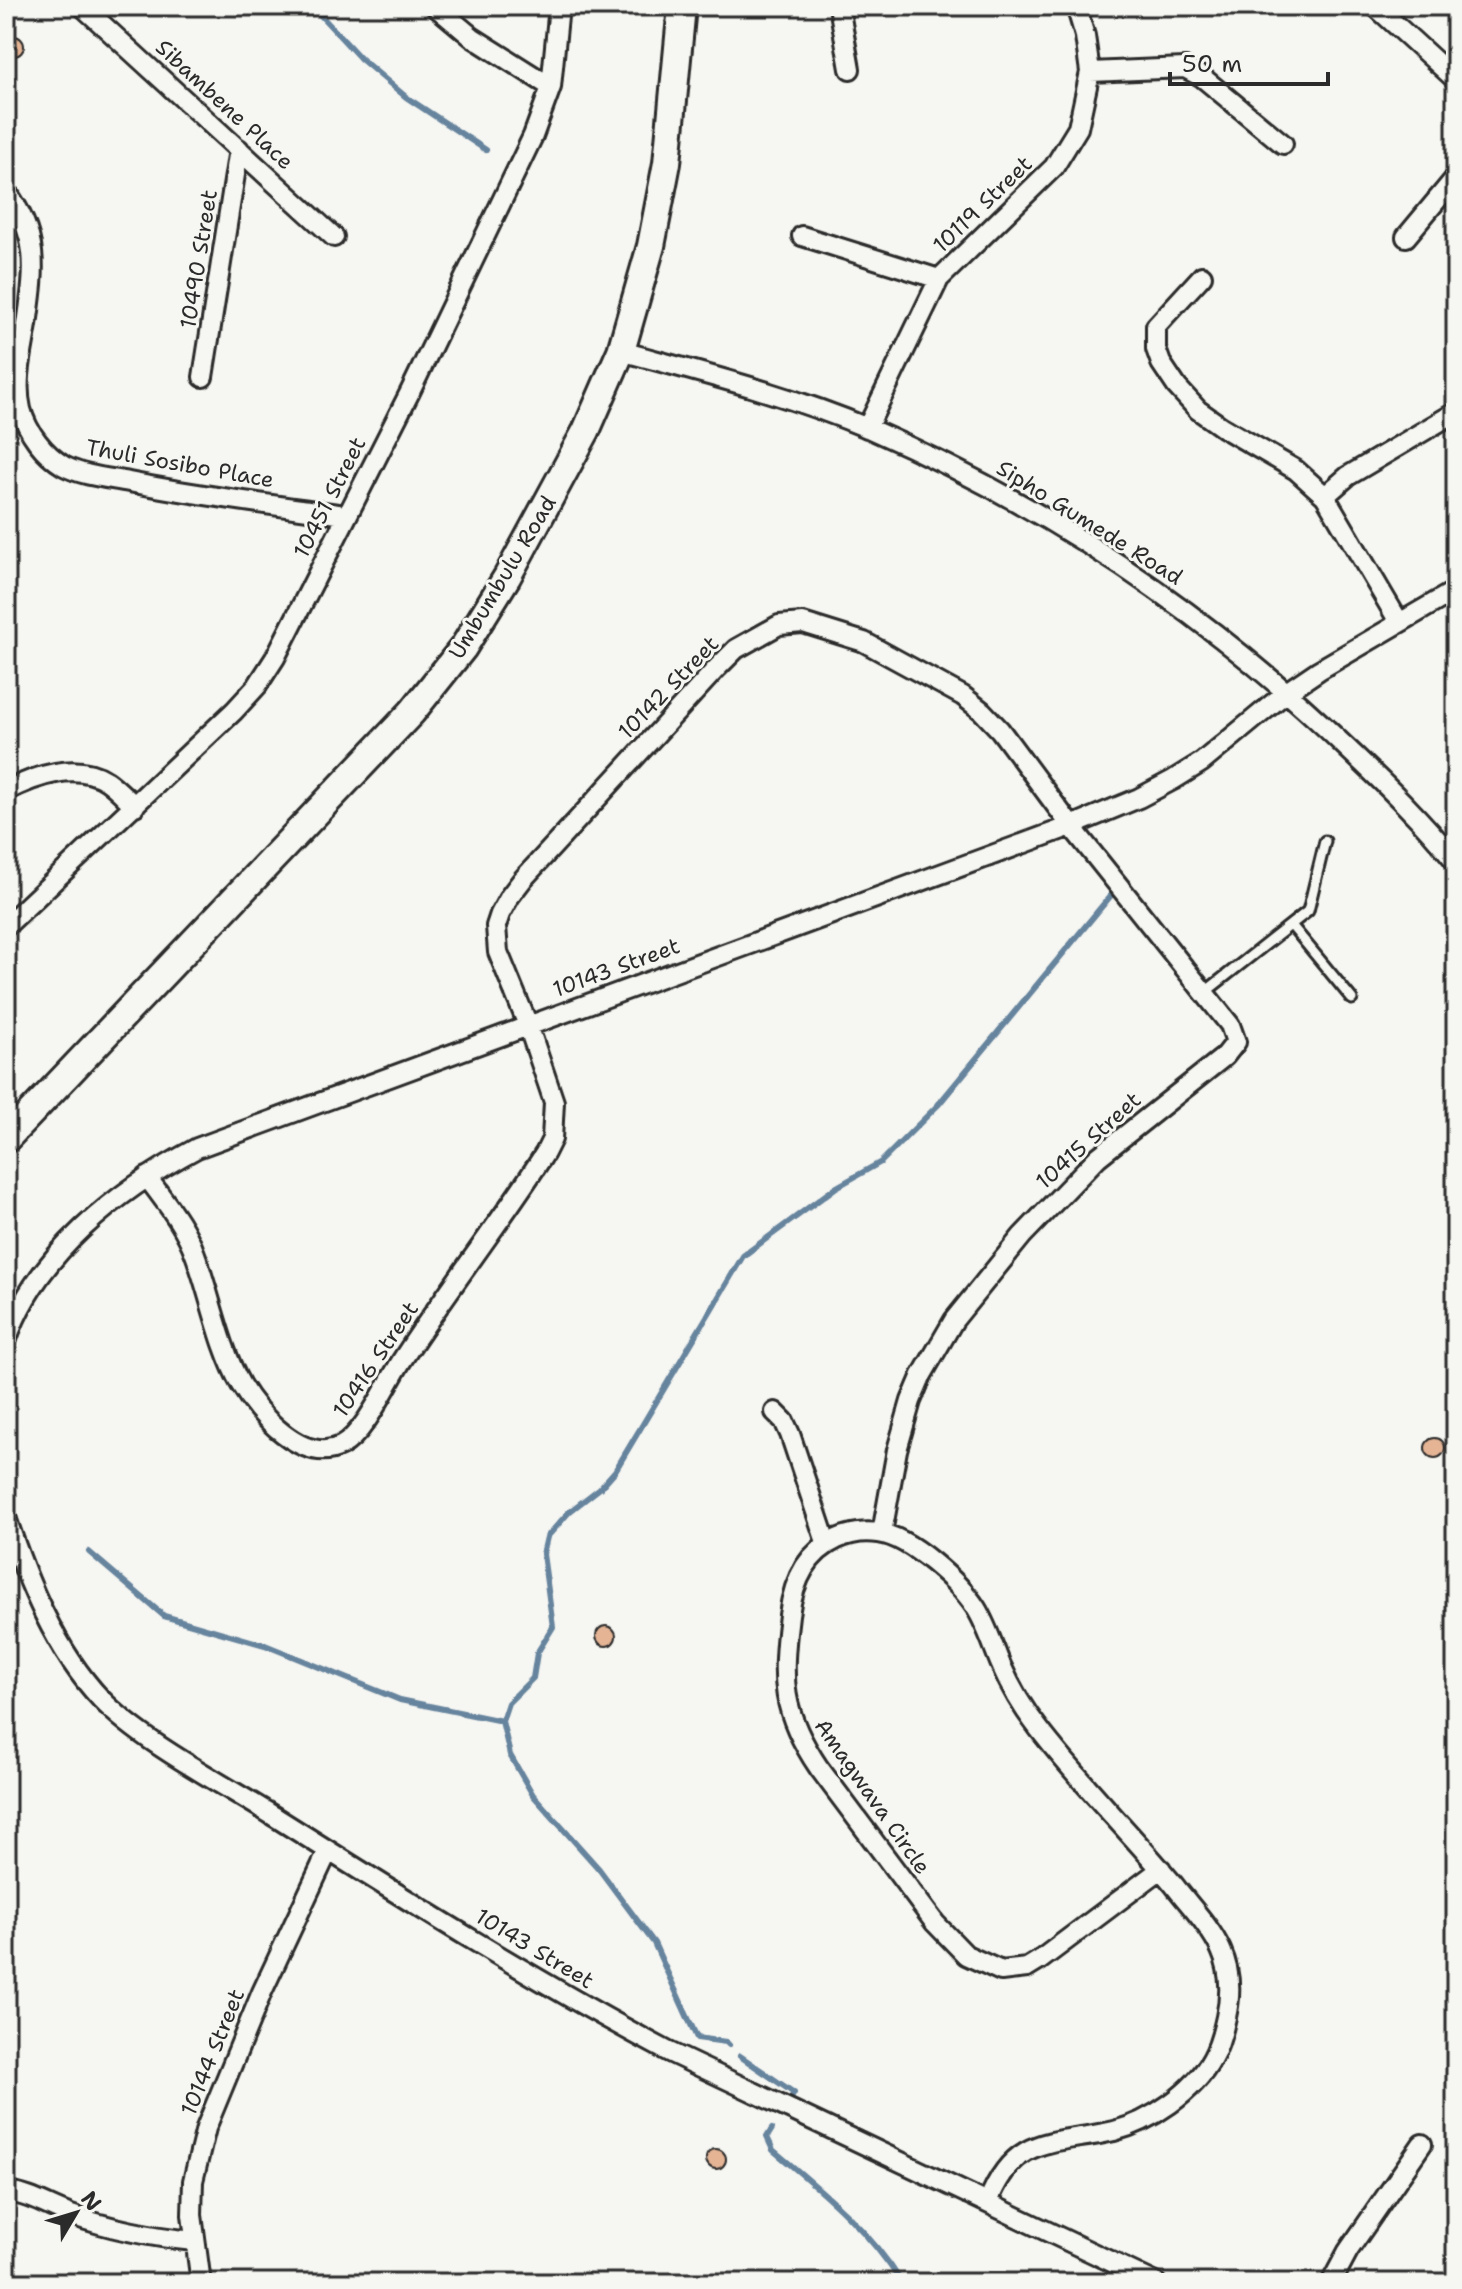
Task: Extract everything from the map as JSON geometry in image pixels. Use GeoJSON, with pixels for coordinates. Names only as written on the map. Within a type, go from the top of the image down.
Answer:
{"type":"FeatureCollection","features":[{"type":"Feature","properties":{"kind":"main road","name":"Umbumbulu Road"},"geometry":{"type":"LineString","coordinates":[[6,1139],[412,712],[463,648],[507,577],[586,431],[621,351],[651,246],[664,177],[678,72],[682,6]]}},
{"type":"Feature","properties":{"kind":"street","name":"Sibambene Place"},"geometry":{"type":"LineString","coordinates":[[82,6],[334,237]]}},
{"type":"Feature","properties":{"kind":"street"},"geometry":{"type":"LineString","coordinates":[[435,6],[472,37],[551,87]]}},
{"type":"Feature","properties":{"kind":"street","name":"10451 Street"},"geometry":{"type":"LineString","coordinates":[[6,926],[225,721],[257,686],[275,658],[514,179],[551,87],[559,6]]}},
{"type":"Feature","properties":{"kind":"street"},"geometry":{"type":"LineString","coordinates":[[839,6],[850,69]]}},
{"type":"Feature","properties":{"kind":"street","name":"10119 Street"},"geometry":{"type":"LineString","coordinates":[[867,428],[939,279],[1061,158],[1078,128],[1090,72],[1085,36],[1076,6]]}},
{"type":"Feature","properties":{"kind":"street"},"geometry":{"type":"LineString","coordinates":[[1375,6],[1456,80]]}},
{"type":"Feature","properties":{"kind":"street"},"geometry":{"type":"LineString","coordinates":[[1090,72],[1185,68],[1202,77],[1283,144]]}},
{"type":"Feature","properties":{"kind":"street","name":"10490 Street"},"geometry":{"type":"LineString","coordinates":[[203,377],[239,149]]}},
{"type":"Feature","properties":{"kind":"street"},"geometry":{"type":"LineString","coordinates":[[1406,237],[1456,177]]}},
{"type":"Feature","properties":{"kind":"street","name":"Thuli Sosibo Place"},"geometry":{"type":"LineString","coordinates":[[6,191],[27,225],[33,246],[18,389],[21,409],[35,439],[49,455],[66,467],[86,474],[345,515]]}},
{"type":"Feature","properties":{"kind":"street"},"geometry":{"type":"LineString","coordinates":[[802,236],[939,279]]}},
{"type":"Feature","properties":{"kind":"street"},"geometry":{"type":"LineString","coordinates":[[1202,276],[1156,326],[1155,338],[1161,363],[1198,410],[1296,470],[1325,496],[1399,622]]}},
{"type":"Feature","properties":{"kind":"street","name":"Sipho Gumede Road"},"geometry":{"type":"LineString","coordinates":[[621,351],[741,384],[867,428],[948,465],[1042,516],[1136,575],[1288,691],[1385,784],[1456,862]]}},
{"type":"Feature","properties":{"kind":"street"},"geometry":{"type":"LineString","coordinates":[[1325,496],[1348,476],[1456,412]]}},
{"type":"Feature","properties":{"kind":"street","name":"10143 Street"},"geometry":{"type":"LineString","coordinates":[[6,1342],[26,1300],[62,1251],[109,1206],[147,1177],[197,1148],[1071,826],[1139,798],[1202,762],[1288,691],[1456,590]]}},
{"type":"Feature","properties":{"kind":"street","name":"10142 Street"},"geometry":{"type":"LineString","coordinates":[[528,1025],[495,938],[496,926],[510,896],[717,668],[736,649],[779,625],[803,623],[864,642],[963,696],[1000,730],[1071,826]]}},
{"type":"Feature","properties":{"kind":"street"},"geometry":{"type":"LineString","coordinates":[[6,791],[36,778],[77,772],[94,774],[109,782],[135,806]]}},
{"type":"Feature","properties":{"kind":"street","name":"10415 Street"},"geometry":{"type":"LineString","coordinates":[[882,1533],[897,1450],[911,1401],[922,1375],[954,1320],[1022,1236],[1098,1157],[1232,1050],[1236,1035],[1071,826]]}},
{"type":"Feature","properties":{"kind":"street","name":"10416 Street"},"geometry":{"type":"LineString","coordinates":[[147,1177],[178,1219],[190,1242],[239,1382],[255,1407],[273,1427],[292,1440],[326,1450],[341,1446],[365,1421],[404,1357],[484,1245],[552,1139],[554,1102],[528,1025]]}},
{"type":"Feature","properties":{"kind":"street"},"geometry":{"type":"LineString","coordinates":[[775,1412],[790,1434],[827,1545],[845,1536],[882,1533],[919,1552],[964,1592],[986,1625],[1022,1706],[1054,1748],[1161,1869],[1214,1937],[1228,1973],[1230,1994],[1227,2015],[1213,2058],[1186,2090],[1144,2119],[1116,2130],[1058,2140],[1022,2153],[1002,2175],[988,2202]]}},
{"type":"Feature","properties":{"kind":"street","name":"10143 Street"},"geometry":{"type":"LineString","coordinates":[[7,1523],[43,1611],[61,1645],[101,1699],[148,1737],[328,1851],[605,2018],[669,2052],[1156,2283]]}},
{"type":"Feature","properties":{"kind":"street","name":"Amagwava Circle"},"geometry":{"type":"LineString","coordinates":[[827,1545],[803,1568],[790,1613],[785,1682],[792,1721],[819,1768],[954,1944],[983,1965],[1001,1971],[1027,1968],[1060,1947],[1161,1869]]}},
{"type":"Feature","properties":{"kind":"street","name":"10144 Street"},"geometry":{"type":"LineString","coordinates":[[201,2283],[194,2241],[193,2181],[206,2128],[262,1992],[328,1851]]}},
{"type":"Feature","properties":{"kind":"street"},"geometry":{"type":"LineString","coordinates":[[1331,2283],[1348,2251],[1422,2144]]}},
{"type":"Feature","properties":{"kind":"street"},"geometry":{"type":"LineString","coordinates":[[6,2192],[21,2193],[97,2224],[156,2238],[194,2241]]}},
{"type":"Feature","properties":{"kind":"lane"},"geometry":{"type":"LineString","coordinates":[[1204,993],[1310,908],[1325,841]]}},
{"type":"Feature","properties":{"kind":"lane"},"geometry":{"type":"LineString","coordinates":[[1291,925],[1352,999]]}},
{"type":"Feature","properties":{"kind":"building"},"geometry":{"type":"Polygon","coordinates":[[[14,36],[21,39],[24,46],[21,53],[14,56],[7,53],[4,46],[7,39],[14,36]]]}},
{"type":"Feature","properties":{"kind":"building"},"geometry":{"type":"Polygon","coordinates":[[[1431,1438],[1439,1438],[1445,1448],[1439,1458],[1431,1458],[1425,1452],[1425,1444],[1431,1438]]]}},
{"type":"Feature","properties":{"kind":"building"},"geometry":{"type":"Polygon","coordinates":[[[602,1626],[610,1626],[616,1636],[610,1646],[602,1646],[596,1640],[596,1632],[602,1626]]]}},
{"type":"Feature","properties":{"kind":"building"},"geometry":{"type":"Polygon","coordinates":[[[712,2149],[720,2149],[726,2159],[720,2169],[712,2169],[706,2163],[706,2155],[712,2149]]]}},
{"type":"Feature","properties":{"kind":"waterway"},"geometry":{"type":"LineString","coordinates":[[312,6],[361,59],[406,97],[486,150]]}},
{"type":"Feature","properties":{"kind":"waterway"},"geometry":{"type":"LineString","coordinates":[[729,2045],[697,2038],[654,1943],[599,1869],[533,1795],[510,1755],[502,1721],[508,1703],[533,1678],[537,1653],[553,1627],[543,1554],[547,1537],[569,1512],[600,1488],[615,1471],[743,1256],[835,1188],[881,1162],[938,1105],[1112,894]]}},
{"type":"Feature","properties":{"kind":"waterway"},"geometry":{"type":"LineString","coordinates":[[89,1552],[164,1616],[265,1645],[400,1700],[502,1721]]}},
{"type":"Feature","properties":{"kind":"waterway"},"geometry":{"type":"LineString","coordinates":[[740,2056],[794,2093],[791,2098]]}},
{"type":"Feature","properties":{"kind":"waterway"},"geometry":{"type":"LineString","coordinates":[[772,2129],[767,2137],[773,2150],[859,2228],[902,2283]]}}]}
